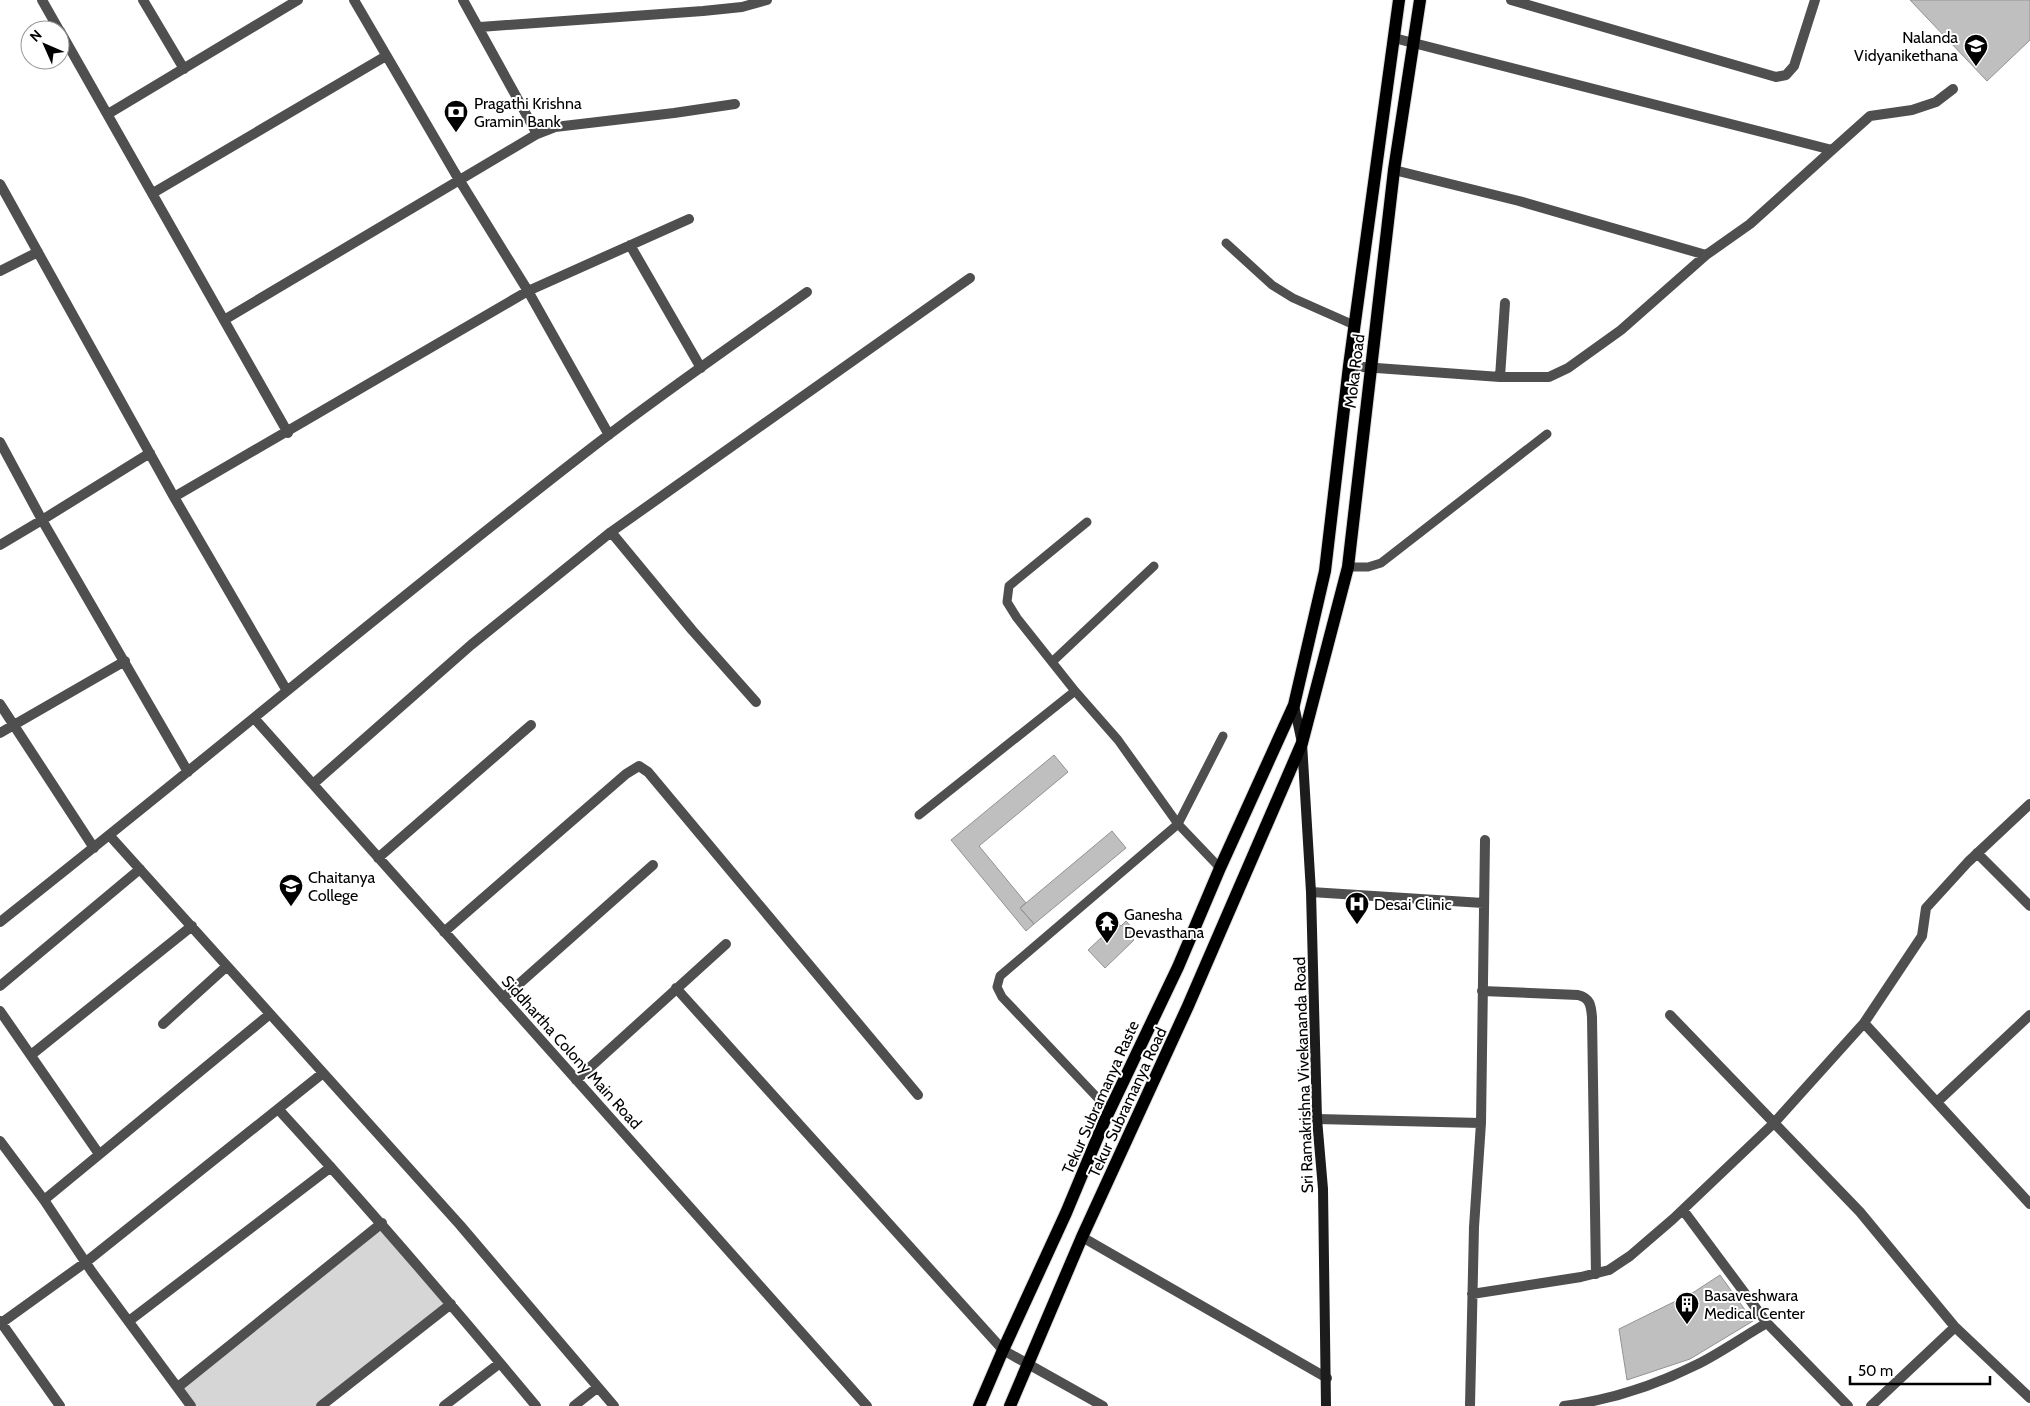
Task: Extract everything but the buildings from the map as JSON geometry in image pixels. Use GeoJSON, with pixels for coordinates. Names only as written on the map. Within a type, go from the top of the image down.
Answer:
{"type":"FeatureCollection","features":[{"type":"Feature","properties":{"kind":"main road","name":"Moka Road"},"geometry":{"type":"LineString","coordinates":[[1251,802],[1294,705],[1326,571],[1348,366],[1399,0]]}},
{"type":"Feature","properties":{"kind":"main road","name":"Moka Road"},"geometry":{"type":"LineString","coordinates":[[1302,743],[1348,567],[1394,170],[1420,0]]}},
{"type":"Feature","properties":{"kind":"main road","name":"Sri Ramakrishna Vivekananda Road"},"geometry":{"type":"LineString","coordinates":[[1294,705],[1302,743],[1311,892],[1317,1119],[1323,1190],[1326,1406]]}},
{"type":"Feature","properties":{"kind":"main road","name":"Tekur Subramanya Road"},"geometry":{"type":"LineString","coordinates":[[1010,1406],[1082,1237],[1188,1006],[1302,743]]}},
{"type":"Feature","properties":{"kind":"main road","name":"Tekur Subramanya Raste"},"geometry":{"type":"LineString","coordinates":[[979,1406],[1110,1110],[1178,967],[1220,868],[1251,802]]}},
{"type":"Feature","properties":{"kind":"street"},"geometry":{"type":"LineString","coordinates":[[42,0],[54,20]]}},
{"type":"Feature","properties":{"kind":"street"},"geometry":{"type":"LineString","coordinates":[[143,0],[184,69]]}},
{"type":"Feature","properties":{"kind":"street"},"geometry":{"type":"LineString","coordinates":[[108,114],[298,0]]}},
{"type":"Feature","properties":{"kind":"street"},"geometry":{"type":"LineString","coordinates":[[354,0],[528,291],[609,435]]}},
{"type":"Feature","properties":{"kind":"street"},"geometry":{"type":"LineString","coordinates":[[464,0],[537,134]]}},
{"type":"Feature","properties":{"kind":"street"},"geometry":{"type":"LineString","coordinates":[[703,11],[713,0]]}},
{"type":"Feature","properties":{"kind":"street"},"geometry":{"type":"LineString","coordinates":[[480,27],[703,11],[742,7],[767,0]]}},
{"type":"Feature","properties":{"kind":"street"},"geometry":{"type":"LineString","coordinates":[[1511,0],[1776,77],[1786,75],[1794,66],[1816,0]]}},
{"type":"Feature","properties":{"kind":"street"},"geometry":{"type":"LineString","coordinates":[[1394,38],[1832,150]]}},
{"type":"Feature","properties":{"kind":"street"},"geometry":{"type":"LineString","coordinates":[[70,48],[288,433]]}},
{"type":"Feature","properties":{"kind":"street"},"geometry":{"type":"LineString","coordinates":[[153,193],[386,56]]}},
{"type":"Feature","properties":{"kind":"street"},"geometry":{"type":"LineString","coordinates":[[1348,366],[1500,377],[1549,377],[1568,368],[1621,330],[1706,255],[1750,224],[1870,116],[1912,110],[1936,102],[1953,89]]}},
{"type":"Feature","properties":{"kind":"street"},"geometry":{"type":"LineString","coordinates":[[224,320],[537,134],[556,127],[735,104]]}},
{"type":"Feature","properties":{"kind":"street"},"geometry":{"type":"LineString","coordinates":[[1394,170],[1519,201],[1706,255]]}},
{"type":"Feature","properties":{"kind":"street"},"geometry":{"type":"LineString","coordinates":[[0,184],[174,498],[287,691]]}},
{"type":"Feature","properties":{"kind":"street"},"geometry":{"type":"LineString","coordinates":[[174,498],[528,291],[688,219]]}},
{"type":"Feature","properties":{"kind":"street"},"geometry":{"type":"LineString","coordinates":[[630,245],[701,368]]}},
{"type":"Feature","properties":{"kind":"street"},"geometry":{"type":"LineString","coordinates":[[0,271],[38,252]]}},
{"type":"Feature","properties":{"kind":"street"},"geometry":{"type":"LineString","coordinates":[[312,784],[471,645],[611,532],[970,278]]}},
{"type":"Feature","properties":{"kind":"street"},"geometry":{"type":"LineString","coordinates":[[0,922],[110,836],[382,613],[609,435],[807,292]]}},
{"type":"Feature","properties":{"kind":"street"},"geometry":{"type":"LineString","coordinates":[[1500,377],[1505,303]]}},
{"type":"Feature","properties":{"kind":"street"},"geometry":{"type":"LineString","coordinates":[[0,442],[42,520],[188,772]]}},
{"type":"Feature","properties":{"kind":"street"},"geometry":{"type":"LineString","coordinates":[[0,545],[150,452]]}},
{"type":"Feature","properties":{"kind":"street"},"geometry":{"type":"LineString","coordinates":[[611,532],[692,630],[756,702]]}},
{"type":"Feature","properties":{"kind":"street"},"geometry":{"type":"LineString","coordinates":[[0,733],[125,661]]}},
{"type":"Feature","properties":{"kind":"street"},"geometry":{"type":"LineString","coordinates":[[0,704],[94,848]]}},
{"type":"Feature","properties":{"kind":"street","name":"Siddhartha Colony Main Road"},"geometry":{"type":"LineString","coordinates":[[254,718],[867,1406]]}},
{"type":"Feature","properties":{"kind":"street"},"geometry":{"type":"LineString","coordinates":[[378,858],[531,725]]}},
{"type":"Feature","properties":{"kind":"street"},"geometry":{"type":"LineString","coordinates":[[444,932],[626,774],[639,766],[648,772],[918,1095]]}},
{"type":"Feature","properties":{"kind":"street"},"geometry":{"type":"LineString","coordinates":[[1472,1294],[1596,1274],[1609,1270],[1630,1256],[1684,1210],[1774,1124],[1864,1022],[1922,936],[1926,908],[1977,853],[2030,804]]}},
{"type":"Feature","properties":{"kind":"street"},"geometry":{"type":"LineString","coordinates":[[110,836],[460,1225],[614,1406]]}},
{"type":"Feature","properties":{"kind":"street"},"geometry":{"type":"LineString","coordinates":[[1470,1406],[1474,1227],[1480,1123],[1485,840]]}},
{"type":"Feature","properties":{"kind":"street"},"geometry":{"type":"LineString","coordinates":[[1977,853],[2030,906]]}},
{"type":"Feature","properties":{"kind":"street"},"geometry":{"type":"LineString","coordinates":[[503,998],[653,865]]}},
{"type":"Feature","properties":{"kind":"street"},"geometry":{"type":"LineString","coordinates":[[0,986],[140,869]]}},
{"type":"Feature","properties":{"kind":"street"},"geometry":{"type":"LineString","coordinates":[[1311,892],[1483,903]]}},
{"type":"Feature","properties":{"kind":"street"},"geometry":{"type":"LineString","coordinates":[[31,1055],[192,926]]}},
{"type":"Feature","properties":{"kind":"street"},"geometry":{"type":"LineString","coordinates":[[576,1080],[726,944]]}},
{"type":"Feature","properties":{"kind":"street"},"geometry":{"type":"LineString","coordinates":[[163,1024],[227,966]]}},
{"type":"Feature","properties":{"kind":"street"},"geometry":{"type":"LineString","coordinates":[[676,988],[1003,1350],[1103,1406]]}},
{"type":"Feature","properties":{"kind":"street"},"geometry":{"type":"LineString","coordinates":[[1482,991],[1578,995],[1590,1001],[1593,1027],[1596,1274]]}},
{"type":"Feature","properties":{"kind":"street"},"geometry":{"type":"LineString","coordinates":[[0,1011],[99,1154]]}},
{"type":"Feature","properties":{"kind":"street"},"geometry":{"type":"LineString","coordinates":[[44,1200],[270,1014]]}},
{"type":"Feature","properties":{"kind":"street"},"geometry":{"type":"LineString","coordinates":[[1670,1015],[1860,1212],[1955,1327],[2030,1396]]}},
{"type":"Feature","properties":{"kind":"street"},"geometry":{"type":"LineString","coordinates":[[1937,1102],[2029,1017]]}},
{"type":"Feature","properties":{"kind":"street"},"geometry":{"type":"LineString","coordinates":[[1864,1022],[2030,1204]]}},
{"type":"Feature","properties":{"kind":"street"},"geometry":{"type":"LineString","coordinates":[[60,1406],[0,1322],[86,1262],[323,1073]]}},
{"type":"Feature","properties":{"kind":"street"},"geometry":{"type":"LineString","coordinates":[[279,1110],[382,1223],[536,1406]]}},
{"type":"Feature","properties":{"kind":"street"},"geometry":{"type":"LineString","coordinates":[[1317,1119],[1480,1123]]}},
{"type":"Feature","properties":{"kind":"street"},"geometry":{"type":"LineString","coordinates":[[0,1141],[191,1406]]}},
{"type":"Feature","properties":{"kind":"street"},"geometry":{"type":"LineString","coordinates":[[129,1321],[332,1168]]}},
{"type":"Feature","properties":{"kind":"street"},"geometry":{"type":"LineString","coordinates":[[1684,1210],[1767,1323],[1848,1406]]}},
{"type":"Feature","properties":{"kind":"street"},"geometry":{"type":"LineString","coordinates":[[178,1387],[382,1223]]}},
{"type":"Feature","properties":{"kind":"street"},"geometry":{"type":"LineString","coordinates":[[1082,1237],[1327,1378]]}},
{"type":"Feature","properties":{"kind":"street"},"geometry":{"type":"LineString","coordinates":[[321,1406],[451,1304]]}},
{"type":"Feature","properties":{"kind":"street"},"geometry":{"type":"LineString","coordinates":[[1564,1406],[1614,1398],[1667,1378],[1700,1364],[1767,1323]]}},
{"type":"Feature","properties":{"kind":"street"},"geometry":{"type":"LineString","coordinates":[[1871,1406],[1955,1327]]}},
{"type":"Feature","properties":{"kind":"street"},"geometry":{"type":"LineString","coordinates":[[444,1406],[500,1363]]}},
{"type":"Feature","properties":{"kind":"street"},"geometry":{"type":"LineString","coordinates":[[574,1406],[598,1388]]}},
{"type":"Feature","properties":{"kind":"lane"},"geometry":{"type":"LineString","coordinates":[[1226,243],[1272,286],[1293,298],[1354,325]]}},
{"type":"Feature","properties":{"kind":"lane"},"geometry":{"type":"LineString","coordinates":[[1348,567],[1368,567],[1381,563],[1547,434]]}},
{"type":"Feature","properties":{"kind":"lane"},"geometry":{"type":"LineString","coordinates":[[1087,522],[1009,586],[1007,602],[1075,691],[1118,740],[1178,824],[1220,868]]}},
{"type":"Feature","properties":{"kind":"lane"},"geometry":{"type":"LineString","coordinates":[[1052,662],[1154,566]]}},
{"type":"Feature","properties":{"kind":"lane"},"geometry":{"type":"LineString","coordinates":[[919,815],[1075,691]]}},
{"type":"Feature","properties":{"kind":"lane"},"geometry":{"type":"LineString","coordinates":[[1110,1110],[1002,997],[997,987],[998,982],[1000,976],[1178,824],[1223,736]]}},
{"type":"Feature","properties":{"kind":"shaded area"},"geometry":{"type":"Polygon","coordinates":[[[380,1229],[445,1304],[319,1406],[192,1406],[180,1390],[380,1229]]]}},
{"type":"Feature","properties":{"kind":"place","name":"Nalanda Vidyanikethana"},"geometry":{"type":"Point","coordinates":[1976,67]}},
{"type":"Feature","properties":{"kind":"place","name":"Pragathi Krishna Gramin Bank"},"geometry":{"type":"Point","coordinates":[456,133]}},
{"type":"Feature","properties":{"kind":"place","name":"Chaitanya College"},"geometry":{"type":"Point","coordinates":[291,907]}},
{"type":"Feature","properties":{"kind":"place","name":"Desai Clinic"},"geometry":{"type":"Point","coordinates":[1357,925]}},
{"type":"Feature","properties":{"kind":"place","name":"Ganesha Devasthana"},"geometry":{"type":"Point","coordinates":[1107,944]}},
{"type":"Feature","properties":{"kind":"place","name":"Basaveshwara Medical Center"},"geometry":{"type":"Point","coordinates":[1687,1325]}}]}
